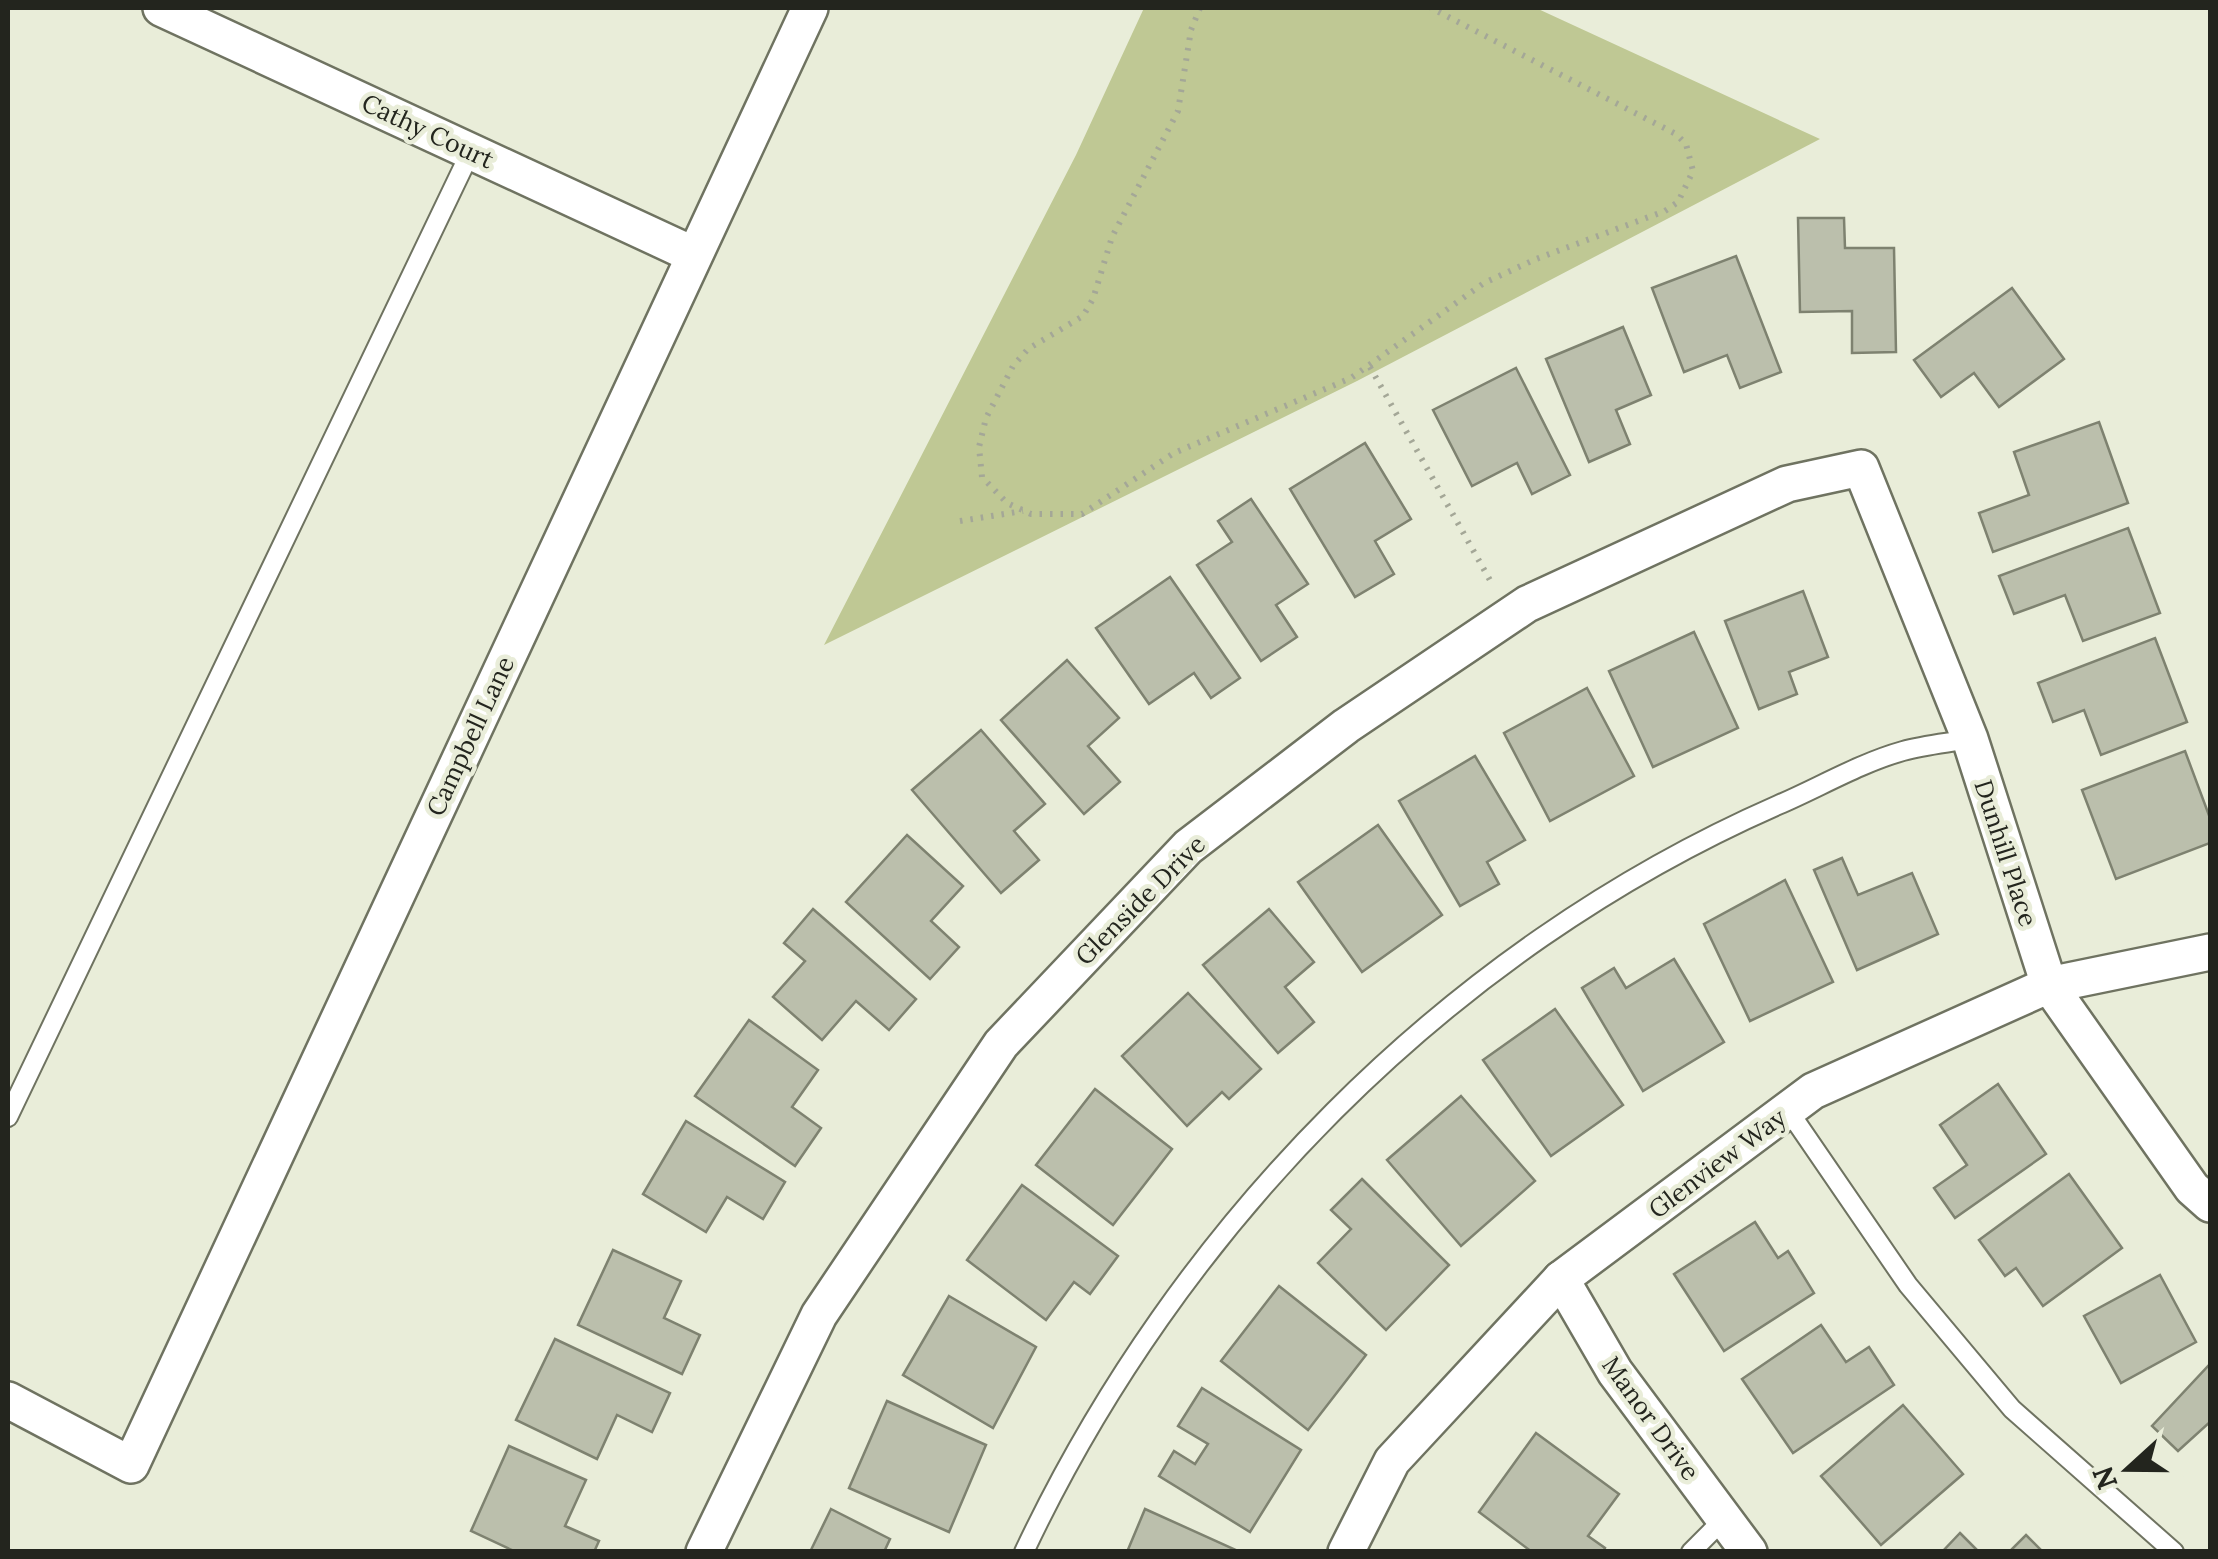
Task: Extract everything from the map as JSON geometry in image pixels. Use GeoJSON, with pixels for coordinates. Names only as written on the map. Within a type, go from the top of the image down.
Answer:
{"type":"FeatureCollection","features":[{"type":"Feature","properties":{"kind":"street","name":"Cathy Court"},"geometry":{"type":"LineString","coordinates":[[161,8],[694,255]]}},
{"type":"Feature","properties":{"kind":"street","name":"Campbell Lane"},"geometry":{"type":"LineString","coordinates":[[8,1400],[130,1465],[810,8]]}},
{"type":"Feature","properties":{"kind":"street","name":"Dunhill Place"},"geometry":{"type":"LineString","coordinates":[[1861,468],[1970,739],[2049,985],[2192,1188],[2210,1204]]}},
{"type":"Feature","properties":{"kind":"street","name":"Glenside Drive"},"geometry":{"type":"LineString","coordinates":[[704,1552],[819,1316],[1000,1044],[1188,847],[1346,726],[1527,604],[1787,484],[1861,468]]}},
{"type":"Feature","properties":{"kind":"street","name":"Glenview Way"},"geometry":{"type":"LineString","coordinates":[[1346,1552],[1392,1461],[1562,1279],[1813,1091],[2049,985],[2210,952]]}},
{"type":"Feature","properties":{"kind":"street","name":"Manor Drive"},"geometry":{"type":"LineString","coordinates":[[1562,1279],[1615,1372],[1748,1552]]}},
{"type":"Feature","properties":{"kind":"lane"},"geometry":{"type":"LineString","coordinates":[[8,1117],[471,152]]}},
{"type":"Feature","properties":{"kind":"lane"},"geometry":{"type":"LineString","coordinates":[[1024,1552],[1057,1482],[1144,1338],[1245,1208],[1342,1103],[1486,975],[1605,895],[1726,828],[1902,751],[1970,739]]}},
{"type":"Feature","properties":{"kind":"lane"},"geometry":{"type":"LineString","coordinates":[[1788,1110],[1908,1285],[2012,1409],[2174,1552]]}},
{"type":"Feature","properties":{"kind":"lane"},"geometry":{"type":"LineString","coordinates":[[1692,1552],[1724,1519]]}},
{"type":"Feature","properties":{"kind":"path"},"geometry":{"type":"LineString","coordinates":[[1200,8],[1191,30],[1185,88],[1178,112],[1112,237],[1093,299],[1083,316],[1028,349],[1013,366],[986,418],[979,447],[982,477],[1007,502],[1024,511],[1058,518],[1082,514],[1174,453],[1296,406],[1370,367],[1435,315],[1484,284],[1536,259],[1666,212],[1678,202],[1693,171],[1686,144],[1676,134],[1431,8]]}},
{"type":"Feature","properties":{"kind":"path"},"geometry":{"type":"LineString","coordinates":[[1370,367],[1490,582]]}},
{"type":"Feature","properties":{"kind":"path"},"geometry":{"type":"LineString","coordinates":[[960,520],[1024,511]]}},
{"type":"Feature","properties":{"kind":"green space"},"geometry":{"type":"Polygon","coordinates":[[[1144,8],[1536,8],[1820,139],[1357,381],[824,645],[1076,155],[1144,8]]]}},
{"type":"Feature","properties":{"kind":"building"},"geometry":{"type":"Polygon","coordinates":[[[1798,218],[1844,218],[1845,248],[1894,248],[1896,352],[1852,353],[1852,311],[1800,312],[1798,218]]]}},
{"type":"Feature","properties":{"kind":"building"},"geometry":{"type":"Polygon","coordinates":[[[1736,256],[1781,372],[1740,388],[1727,355],[1684,372],[1652,288],[1736,256]]]}},
{"type":"Feature","properties":{"kind":"building"},"geometry":{"type":"Polygon","coordinates":[[[2012,288],[2064,359],[1999,407],[1974,373],[1941,397],[1914,360],[2012,288]]]}},
{"type":"Feature","properties":{"kind":"building"},"geometry":{"type":"Polygon","coordinates":[[[1623,327],[1651,395],[1616,410],[1630,444],[1589,462],[1546,359],[1623,327]]]}},
{"type":"Feature","properties":{"kind":"building"},"geometry":{"type":"Polygon","coordinates":[[[1516,368],[1570,475],[1532,494],[1517,463],[1472,486],[1433,410],[1516,368]]]}},
{"type":"Feature","properties":{"kind":"building"},"geometry":{"type":"Polygon","coordinates":[[[2099,422],[2128,503],[1993,552],[1979,513],[2029,495],[2014,452],[2099,422]]]}},
{"type":"Feature","properties":{"kind":"building"},"geometry":{"type":"Polygon","coordinates":[[[1365,443],[1411,519],[1375,541],[1394,574],[1355,597],[1290,489],[1365,443]]]}},
{"type":"Feature","properties":{"kind":"building"},"geometry":{"type":"Polygon","coordinates":[[[1251,499],[1308,584],[1276,605],[1297,637],[1261,661],[1197,565],[1232,542],[1218,521],[1251,499]]]}},
{"type":"Feature","properties":{"kind":"building"},"geometry":{"type":"Polygon","coordinates":[[[2128,528],[2160,613],[2083,641],[2065,595],[2014,614],[1999,576],[2128,528]]]}},
{"type":"Feature","properties":{"kind":"building"},"geometry":{"type":"Polygon","coordinates":[[[1170,577],[1240,678],[1211,698],[1194,673],[1149,704],[1096,628],[1170,577]]]}},
{"type":"Feature","properties":{"kind":"building"},"geometry":{"type":"Polygon","coordinates":[[[1803,591],[1828,657],[1789,672],[1797,694],[1759,709],[1725,621],[1803,591]]]}},
{"type":"Feature","properties":{"kind":"building"},"geometry":{"type":"Polygon","coordinates":[[[1694,632],[1738,728],[1653,767],[1609,671],[1694,632]]]}},
{"type":"Feature","properties":{"kind":"building"},"geometry":{"type":"Polygon","coordinates":[[[2155,638],[2187,722],[2101,755],[2084,710],[2053,722],[2038,683],[2155,638]]]}},
{"type":"Feature","properties":{"kind":"building"},"geometry":{"type":"Polygon","coordinates":[[[1067,660],[1119,718],[1088,746],[1120,782],[1084,814],[1001,720],[1067,660]]]}},
{"type":"Feature","properties":{"kind":"building"},"geometry":{"type":"Polygon","coordinates":[[[1587,688],[1634,776],[1550,821],[1504,733],[1587,688]]]}},
{"type":"Feature","properties":{"kind":"building"},"geometry":{"type":"Polygon","coordinates":[[[981,730],[1045,804],[1014,831],[1039,860],[1001,893],[912,790],[981,730]]]}},
{"type":"Feature","properties":{"kind":"building"},"geometry":{"type":"Polygon","coordinates":[[[2185,751],[2210,818],[2210,843],[2116,879],[2082,790],[2185,751]]]}},
{"type":"Feature","properties":{"kind":"building"},"geometry":{"type":"Polygon","coordinates":[[[1475,756],[1525,840],[1487,862],[1499,884],[1460,906],[1399,801],[1475,756]]]}},
{"type":"Feature","properties":{"kind":"building"},"geometry":{"type":"Polygon","coordinates":[[[1378,825],[1442,915],[1362,972],[1298,882],[1378,825]]]}},
{"type":"Feature","properties":{"kind":"building"},"geometry":{"type":"Polygon","coordinates":[[[907,835],[963,886],[931,921],[959,947],[930,979],[846,902],[907,835]]]}},
{"type":"Feature","properties":{"kind":"building"},"geometry":{"type":"Polygon","coordinates":[[[1842,858],[1858,895],[1912,873],[1938,934],[1857,970],[1814,870],[1842,858]]]}},
{"type":"Feature","properties":{"kind":"building"},"geometry":{"type":"Polygon","coordinates":[[[1785,880],[1833,982],[1750,1021],[1704,924],[1785,880]]]}},
{"type":"Feature","properties":{"kind":"building"},"geometry":{"type":"Polygon","coordinates":[[[813,909],[916,999],[889,1030],[856,1001],[822,1040],[773,997],[805,961],[784,943],[813,909]]]}},
{"type":"Feature","properties":{"kind":"building"},"geometry":{"type":"Polygon","coordinates":[[[1269,909],[1314,962],[1285,987],[1314,1022],[1278,1053],[1203,965],[1269,909]]]}},
{"type":"Feature","properties":{"kind":"building"},"geometry":{"type":"Polygon","coordinates":[[[1674,959],[1724,1042],[1643,1091],[1582,988],[1614,968],[1626,988],[1674,959]]]}},
{"type":"Feature","properties":{"kind":"building"},"geometry":{"type":"Polygon","coordinates":[[[1188,993],[1261,1069],[1229,1099],[1222,1092],[1187,1126],[1122,1056],[1188,993]]]}},
{"type":"Feature","properties":{"kind":"building"},"geometry":{"type":"Polygon","coordinates":[[[1555,1009],[1623,1105],[1551,1156],[1483,1060],[1555,1009]]]}},
{"type":"Feature","properties":{"kind":"building"},"geometry":{"type":"Polygon","coordinates":[[[749,1020],[818,1070],[792,1107],[821,1128],[795,1166],[695,1096],[749,1020]]]}},
{"type":"Feature","properties":{"kind":"building"},"geometry":{"type":"Polygon","coordinates":[[[1998,1084],[2046,1154],[1955,1218],[1934,1188],[1967,1165],[1940,1125],[1998,1084]]]}},
{"type":"Feature","properties":{"kind":"building"},"geometry":{"type":"Polygon","coordinates":[[[1095,1089],[1172,1149],[1113,1225],[1036,1165],[1095,1089]]]}},
{"type":"Feature","properties":{"kind":"building"},"geometry":{"type":"Polygon","coordinates":[[[1461,1096],[1535,1181],[1461,1246],[1387,1160],[1461,1096]]]}},
{"type":"Feature","properties":{"kind":"building"},"geometry":{"type":"Polygon","coordinates":[[[686,1121],[785,1182],[763,1219],[727,1197],[706,1232],[643,1194],[686,1121]]]}},
{"type":"Feature","properties":{"kind":"building"},"geometry":{"type":"Polygon","coordinates":[[[2069,1174],[2122,1248],[2043,1306],[2016,1268],[2005,1276],[1979,1240],[2069,1174]]]}},
{"type":"Feature","properties":{"kind":"building"},"geometry":{"type":"Polygon","coordinates":[[[1362,1179],[1449,1265],[1386,1330],[1318,1263],[1351,1229],[1331,1210],[1362,1179]]]}},
{"type":"Feature","properties":{"kind":"building"},"geometry":{"type":"Polygon","coordinates":[[[1022,1185],[1118,1256],[1090,1294],[1074,1282],[1046,1320],[967,1260],[1022,1185]]]}},
{"type":"Feature","properties":{"kind":"building"},"geometry":{"type":"Polygon","coordinates":[[[1755,1222],[1778,1258],[1788,1251],[1814,1293],[1724,1351],[1674,1274],[1755,1222]]]}},
{"type":"Feature","properties":{"kind":"building"},"geometry":{"type":"Polygon","coordinates":[[[613,1250],[681,1281],[664,1318],[700,1335],[682,1374],[578,1325],[613,1250]]]}},
{"type":"Feature","properties":{"kind":"building"},"geometry":{"type":"Polygon","coordinates":[[[2160,1275],[2196,1342],[2121,1383],[2084,1316],[2160,1275]]]}},
{"type":"Feature","properties":{"kind":"building"},"geometry":{"type":"Polygon","coordinates":[[[1279,1286],[1366,1355],[1308,1430],[1221,1361],[1279,1286]]]}},
{"type":"Feature","properties":{"kind":"building"},"geometry":{"type":"Polygon","coordinates":[[[949,1296],[1036,1347],[993,1428],[903,1375],[949,1296]]]}},
{"type":"Feature","properties":{"kind":"building"},"geometry":{"type":"Polygon","coordinates":[[[1821,1325],[1846,1362],[1869,1347],[1894,1385],[1793,1453],[1742,1379],[1821,1325]]]}},
{"type":"Feature","properties":{"kind":"building"},"geometry":{"type":"Polygon","coordinates":[[[555,1339],[670,1393],[652,1432],[617,1415],[597,1459],[516,1420],[555,1339]]]}},
{"type":"Feature","properties":{"kind":"building"},"geometry":{"type":"Polygon","coordinates":[[[2210,1364],[2210,1422],[2178,1451],[2152,1426],[2210,1364]]]}},
{"type":"Feature","properties":{"kind":"building"},"geometry":{"type":"Polygon","coordinates":[[[1202,1388],[1301,1450],[1250,1532],[1159,1476],[1174,1451],[1195,1464],[1208,1444],[1178,1426],[1202,1388]]]}},
{"type":"Feature","properties":{"kind":"building"},"geometry":{"type":"Polygon","coordinates":[[[887,1401],[986,1445],[949,1532],[849,1488],[887,1401]]]}},
{"type":"Feature","properties":{"kind":"building"},"geometry":{"type":"Polygon","coordinates":[[[1903,1405],[1963,1474],[1881,1545],[1821,1476],[1903,1405]]]}},
{"type":"Feature","properties":{"kind":"building"},"geometry":{"type":"Polygon","coordinates":[[[1536,1433],[1619,1494],[1588,1536],[1605,1548],[1603,1552],[1532,1552],[1479,1512],[1536,1433]]]}},
{"type":"Feature","properties":{"kind":"building"},"geometry":{"type":"Polygon","coordinates":[[[509,1446],[586,1480],[565,1526],[599,1541],[594,1552],[516,1552],[471,1531],[509,1446]]]}},
{"type":"Feature","properties":{"kind":"building"},"geometry":{"type":"Polygon","coordinates":[[[831,1509],[890,1539],[884,1552],[810,1552],[831,1509]]]}},
{"type":"Feature","properties":{"kind":"building"},"geometry":{"type":"Polygon","coordinates":[[[1145,1509],[1236,1550],[1127,1552],[1145,1509]]]}},
{"type":"Feature","properties":{"kind":"building"},"geometry":{"type":"Polygon","coordinates":[[[1960,1533],[1979,1552],[1942,1552],[1960,1533]]]}},
{"type":"Feature","properties":{"kind":"building"},"geometry":{"type":"Polygon","coordinates":[[[2026,1535],[2043,1552],[2009,1552],[2026,1535]]]}}]}
